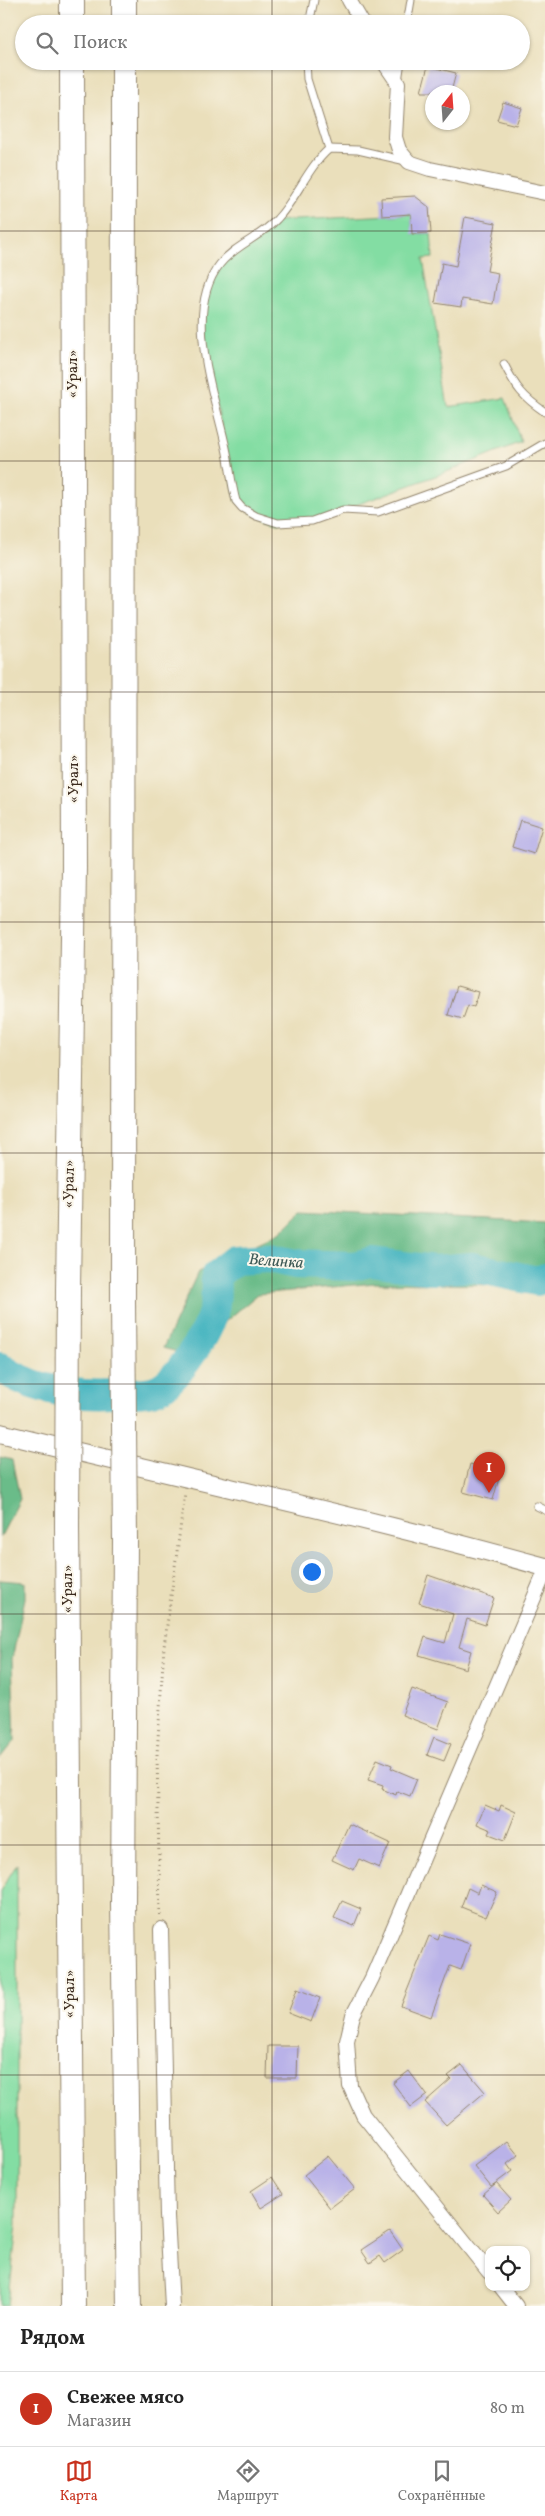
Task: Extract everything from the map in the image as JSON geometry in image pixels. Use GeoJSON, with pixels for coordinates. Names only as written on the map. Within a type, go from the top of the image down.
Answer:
{"type":"FeatureCollection","features":[{"type":"Feature","properties":{"kind":"highway"},"geometry":{"type":"LineString","coordinates":[[72,0],[72,15]]}},
{"type":"Feature","properties":{"kind":"highway"},"geometry":{"type":"LineString","coordinates":[[124,0],[124,15]]}},
{"type":"Feature","properties":{"kind":"highway","name":"«Урал»"},"geometry":{"type":"LineString","coordinates":[[72,70],[74,867],[68,1290],[67,1526],[73,2306]]}},
{"type":"Feature","properties":{"kind":"highway"},"geometry":{"type":"LineString","coordinates":[[124,70],[123,1300],[125,1541],[123,1914],[129,2306]]}},
{"type":"Feature","properties":{"kind":"street"},"geometry":{"type":"LineString","coordinates":[[350,0],[358,15]]}},
{"type":"Feature","properties":{"kind":"street"},"geometry":{"type":"LineString","coordinates":[[389,70],[398,84],[395,136],[399,150],[409,162],[430,169],[545,193]]}},
{"type":"Feature","properties":{"kind":"street"},"geometry":{"type":"LineString","coordinates":[[0,1434],[186,1480],[344,1514],[545,1566]]}},
{"type":"Feature","properties":{"kind":"street"},"geometry":{"type":"LineString","coordinates":[[485,2267],[363,2114],[350,2086],[347,2041],[353,2016],[372,1978],[545,1572]]}},
{"type":"Feature","properties":{"kind":"street"},"geometry":{"type":"LineString","coordinates":[[161,1929],[167,2216],[172,2306]]}},
{"type":"Feature","properties":{"kind":"street"},"geometry":{"type":"LineString","coordinates":[[504,2291],[516,2306]]}},
{"type":"Feature","properties":{"kind":"lane"},"geometry":{"type":"LineString","coordinates":[[311,15],[314,0]]}},
{"type":"Feature","properties":{"kind":"lane"},"geometry":{"type":"LineString","coordinates":[[408,15],[411,0]]}},
{"type":"Feature","properties":{"kind":"lane"},"geometry":{"type":"LineString","coordinates":[[306,70],[307,79],[329,149]]}},
{"type":"Feature","properties":{"kind":"lane"},"geometry":{"type":"LineString","coordinates":[[398,84],[400,70]]}},
{"type":"Feature","properties":{"kind":"lane"},"geometry":{"type":"LineString","coordinates":[[409,162],[358,150],[329,149],[320,157],[299,191],[276,221],[221,262],[211,278],[205,298],[202,329],[214,402],[236,501],[242,508],[256,516],[278,523],[312,521],[343,510],[378,512],[506,466],[545,443]]}},
{"type":"Feature","properties":{"kind":"lane"},"geometry":{"type":"LineString","coordinates":[[504,364],[517,389],[528,400],[545,412]]}},
{"type":"Feature","properties":{"kind":"lane"},"geometry":{"type":"LineString","coordinates":[[537,1506],[545,1510]]}},
{"type":"Feature","properties":{"kind":"path"},"geometry":{"type":"LineString","coordinates":[[161,1929],[158,1745],[164,1647],[186,1480]]}},
{"type":"Feature","properties":{"kind":"green space"},"geometry":{"type":"Polygon","coordinates":[[[411,214],[413,234],[431,233],[433,258],[423,259],[448,407],[505,398],[521,442],[449,471],[312,521],[278,523],[256,516],[236,501],[202,329],[205,298],[221,262],[276,221],[411,214]]]}},
{"type":"Feature","properties":{"kind":"green space"},"geometry":{"type":"Polygon","coordinates":[[[303,1210],[545,1223],[545,1283],[503,1285],[375,1283],[258,1294],[226,1321],[200,1358],[163,1348],[198,1272],[281,1232],[303,1210]]]}},
{"type":"Feature","properties":{"kind":"green space"},"geometry":{"type":"Polygon","coordinates":[[[0,1457],[12,1460],[20,1499],[0,1538],[0,1457]]]}},
{"type":"Feature","properties":{"kind":"green space"},"geometry":{"type":"Polygon","coordinates":[[[0,1580],[25,1582],[25,1598],[12,1659],[15,1741],[0,1759],[0,1580]]]}},
{"type":"Feature","properties":{"kind":"green space"},"geometry":{"type":"Polygon","coordinates":[[[17,1864],[17,2225],[8,2306],[0,2306],[0,1891],[17,1864]]]}},
{"type":"Feature","properties":{"kind":"building"},"geometry":{"type":"Polygon","coordinates":[[[427,70],[444,70],[456,73],[453,85],[425,85],[425,92],[421,92],[427,70]]]}},
{"type":"Feature","properties":{"kind":"building"},"geometry":{"type":"Polygon","coordinates":[[[503,102],[522,108],[516,125],[497,120],[503,102]]]}},
{"type":"Feature","properties":{"kind":"building"},"geometry":{"type":"Polygon","coordinates":[[[415,196],[429,207],[431,233],[412,234],[411,214],[382,216],[381,198],[415,196]]]}},
{"type":"Feature","properties":{"kind":"building"},"geometry":{"type":"Polygon","coordinates":[[[465,217],[496,223],[487,271],[498,273],[493,304],[462,299],[461,307],[435,303],[442,263],[456,266],[465,217]]]}},
{"type":"Feature","properties":{"kind":"building"},"geometry":{"type":"Polygon","coordinates":[[[520,820],[542,827],[534,854],[512,847],[520,820]]]}},
{"type":"Feature","properties":{"kind":"building"},"geometry":{"type":"Polygon","coordinates":[[[457,986],[478,992],[474,1007],[468,1005],[463,1019],[448,1015],[457,986]]]}},
{"type":"Feature","properties":{"kind":"building"},"geometry":{"type":"Polygon","coordinates":[[[470,1464],[501,1471],[493,1500],[463,1492],[470,1464]]]}},
{"type":"Feature","properties":{"kind":"building"},"geometry":{"type":"Polygon","coordinates":[[[428,1575],[494,1598],[485,1625],[467,1619],[459,1647],[471,1651],[466,1669],[419,1655],[425,1637],[445,1643],[453,1614],[419,1603],[428,1575]]]}},
{"type":"Feature","properties":{"kind":"building"},"geometry":{"type":"Polygon","coordinates":[[[412,1689],[448,1702],[438,1729],[402,1715],[412,1689]]]}},
{"type":"Feature","properties":{"kind":"building"},"geometry":{"type":"Polygon","coordinates":[[[434,1737],[451,1744],[444,1761],[427,1755],[434,1737]]]}},
{"type":"Feature","properties":{"kind":"building"},"geometry":{"type":"Polygon","coordinates":[[[377,1759],[392,1765],[391,1768],[417,1779],[410,1796],[397,1791],[396,1795],[382,1789],[383,1785],[368,1780],[377,1759]]]}},
{"type":"Feature","properties":{"kind":"building"},"geometry":{"type":"Polygon","coordinates":[[[485,1805],[499,1811],[501,1805],[516,1812],[505,1840],[489,1834],[491,1830],[477,1824],[485,1805]]]}},
{"type":"Feature","properties":{"kind":"building"},"geometry":{"type":"Polygon","coordinates":[[[349,1824],[390,1843],[379,1868],[359,1859],[354,1870],[332,1860],[349,1824]]]}},
{"type":"Feature","properties":{"kind":"building"},"geometry":{"type":"Polygon","coordinates":[[[481,1885],[497,1892],[486,1917],[461,1907],[468,1888],[478,1893],[481,1885]]]}},
{"type":"Feature","properties":{"kind":"building"},"geometry":{"type":"Polygon","coordinates":[[[342,1901],[361,1909],[354,1926],[334,1918],[342,1901]]]}},
{"type":"Feature","properties":{"kind":"building"},"geometry":{"type":"Polygon","coordinates":[[[440,1934],[470,1944],[461,1970],[450,1966],[431,2017],[401,2006],[429,1936],[438,1940],[440,1934]]]}},
{"type":"Feature","properties":{"kind":"building"},"geometry":{"type":"Polygon","coordinates":[[[297,1989],[320,1998],[311,2022],[288,2013],[297,1989]]]}},
{"type":"Feature","properties":{"kind":"building"},"geometry":{"type":"Polygon","coordinates":[[[268,2046],[298,2046],[297,2078],[267,2078],[268,2046]]]}},
{"type":"Feature","properties":{"kind":"building"},"geometry":{"type":"Polygon","coordinates":[[[462,2065],[485,2092],[446,2125],[425,2102],[451,2079],[448,2076],[462,2065]]]}},
{"type":"Feature","properties":{"kind":"building"},"geometry":{"type":"Polygon","coordinates":[[[409,2071],[427,2095],[411,2107],[393,2083],[409,2071]]]}},
{"type":"Feature","properties":{"kind":"building"},"geometry":{"type":"Polygon","coordinates":[[[507,2141],[518,2155],[507,2164],[512,2171],[496,2183],[511,2200],[498,2212],[483,2195],[496,2184],[491,2187],[474,2166],[507,2141]]]}},
{"type":"Feature","properties":{"kind":"building"},"geometry":{"type":"Polygon","coordinates":[[[328,2156],[355,2189],[330,2208],[304,2175],[328,2156]]]}},
{"type":"Feature","properties":{"kind":"building"},"geometry":{"type":"Polygon","coordinates":[[[272,2177],[283,2194],[261,2208],[251,2191],[272,2177]]]}},
{"type":"Feature","properties":{"kind":"building"},"geometry":{"type":"Polygon","coordinates":[[[390,2231],[403,2250],[385,2263],[380,2256],[370,2263],[361,2250],[390,2231]]]}},
{"type":"Feature","properties":{"kind":"waterway","name":"Велинка"},"geometry":{"type":"LineString","coordinates":[[0,1367],[29,1383],[61,1391],[112,1394],[143,1393],[158,1389],[175,1375],[192,1354],[206,1329],[214,1309],[216,1275],[235,1260],[269,1258],[296,1264],[354,1266],[371,1262],[434,1270],[472,1267],[537,1281],[545,1278]]}},
{"type":"Feature","properties":{"kind":"place","name":"Свежее мясо"},"geometry":{"type":"Point","coordinates":[489,1493]}}]}
